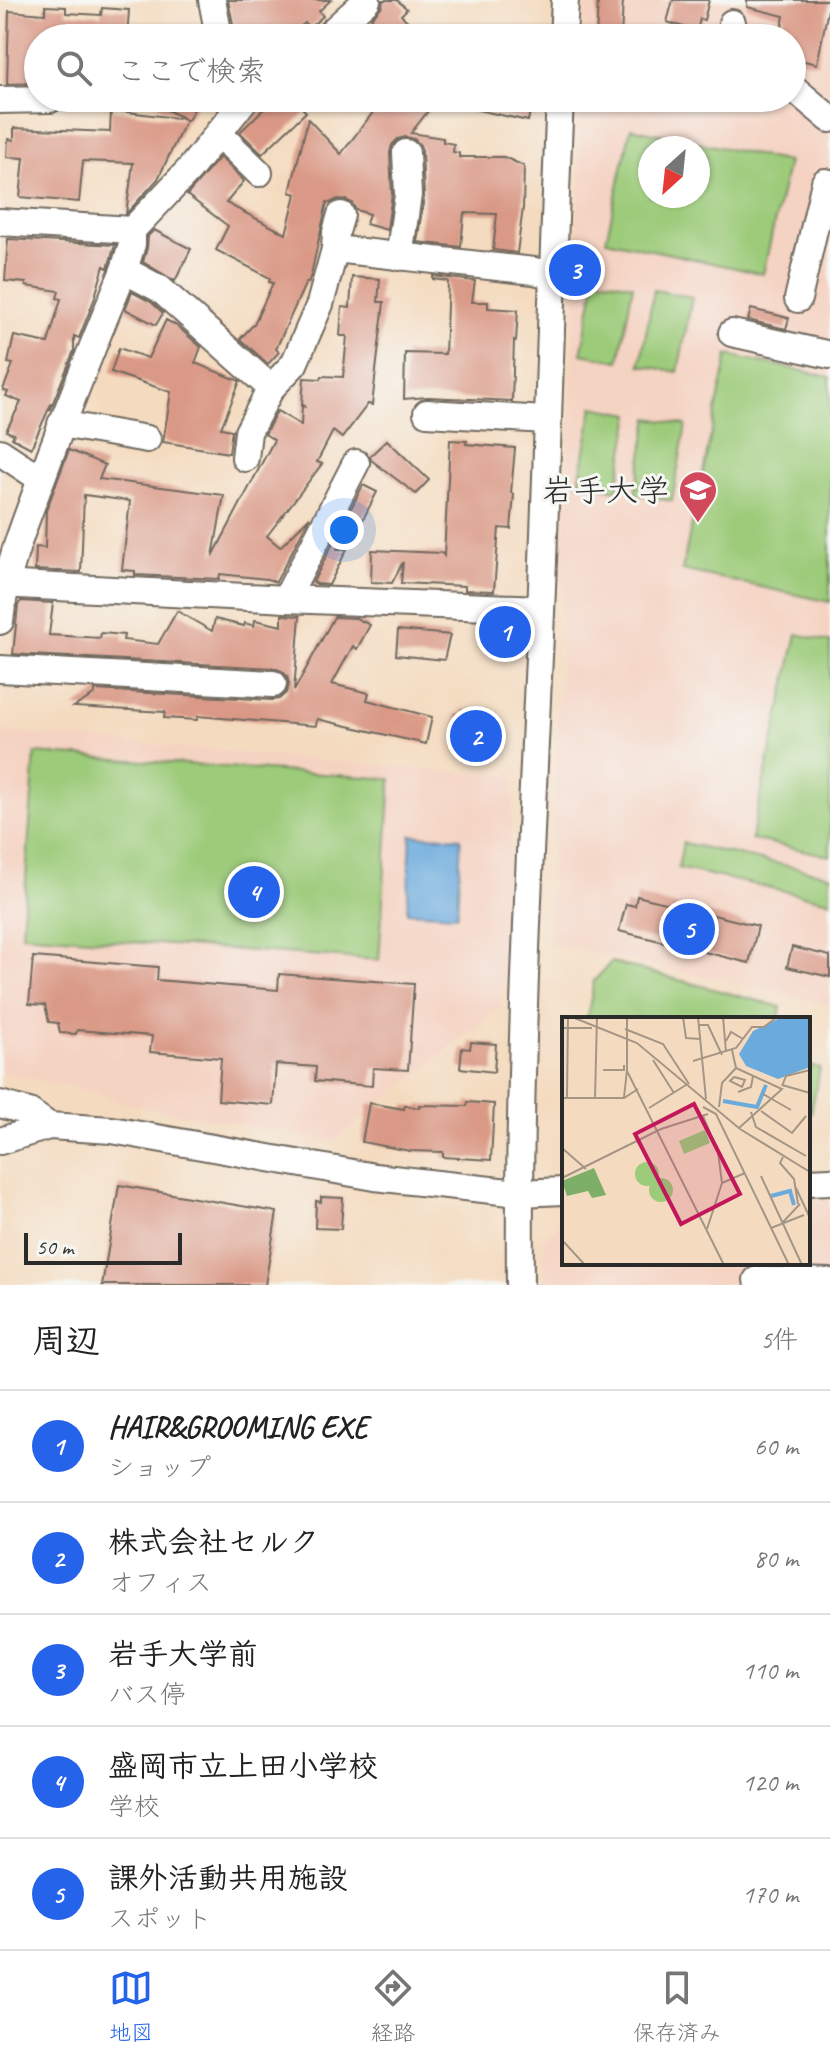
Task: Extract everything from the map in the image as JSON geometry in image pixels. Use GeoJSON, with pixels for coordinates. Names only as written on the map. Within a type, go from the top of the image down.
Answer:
{"type":"FeatureCollection","features":[{"type":"Feature","properties":{"kind":"street"},"geometry":{"type":"LineString","coordinates":[[212,0],[217,24]]}},
{"type":"Feature","properties":{"kind":"street"},"geometry":{"type":"LineString","coordinates":[[340,24],[367,0]]}},
{"type":"Feature","properties":{"kind":"street"},"geometry":{"type":"LineString","coordinates":[[564,24],[565,0]]}},
{"type":"Feature","properties":{"kind":"street"},"geometry":{"type":"LineString","coordinates":[[806,99],[830,119]]}},
{"type":"Feature","properties":{"kind":"street"},"geometry":{"type":"LineString","coordinates":[[0,100],[24,100]]}},
{"type":"Feature","properties":{"kind":"street"},"geometry":{"type":"LineString","coordinates":[[0,621],[3,584],[61,424],[124,270],[132,244],[132,230],[190,169],[235,112]]}},
{"type":"Feature","properties":{"kind":"street"},"geometry":{"type":"LineString","coordinates":[[520,1285],[525,956],[559,112]]}},
{"type":"Feature","properties":{"kind":"street"},"geometry":{"type":"LineString","coordinates":[[218,133],[259,173]]}},
{"type":"Feature","properties":{"kind":"street"},"geometry":{"type":"LineString","coordinates":[[399,257],[408,195],[406,153]]}},
{"type":"Feature","properties":{"kind":"street"},"geometry":{"type":"LineString","coordinates":[[798,299],[825,182],[830,183]]}},
{"type":"Feature","properties":{"kind":"street"},"geometry":{"type":"LineString","coordinates":[[245,458],[248,432],[271,388],[294,364],[320,304],[341,215]]}},
{"type":"Feature","properties":{"kind":"street"},"geometry":{"type":"LineString","coordinates":[[0,222],[132,230]]}},
{"type":"Feature","properties":{"kind":"street"},"geometry":{"type":"LineString","coordinates":[[335,249],[552,275]]}},
{"type":"Feature","properties":{"kind":"street"},"geometry":{"type":"LineString","coordinates":[[124,270],[160,289],[271,388]]}},
{"type":"Feature","properties":{"kind":"street"},"geometry":{"type":"LineString","coordinates":[[732,333],[830,355]]}},
{"type":"Feature","properties":{"kind":"street"},"geometry":{"type":"LineString","coordinates":[[427,413],[547,420]]}},
{"type":"Feature","properties":{"kind":"street"},"geometry":{"type":"LineString","coordinates":[[61,424],[147,439]]}},
{"type":"Feature","properties":{"kind":"street"},"geometry":{"type":"LineString","coordinates":[[0,452],[41,479]]}},
{"type":"Feature","properties":{"kind":"street"},"geometry":{"type":"LineString","coordinates":[[286,599],[356,463]]}},
{"type":"Feature","properties":{"kind":"street"},"geometry":{"type":"LineString","coordinates":[[3,584],[541,609]]}},
{"type":"Feature","properties":{"kind":"street"},"geometry":{"type":"LineString","coordinates":[[0,669],[273,684]]}},
{"type":"Feature","properties":{"kind":"street"},"geometry":{"type":"LineString","coordinates":[[0,1104],[29,1112],[49,1126]]}},
{"type":"Feature","properties":{"kind":"street"},"geometry":{"type":"LineString","coordinates":[[0,1141],[49,1126],[112,1130],[375,1177],[519,1193],[562,1191]]}},
{"type":"Feature","properties":{"kind":"street"},"geometry":{"type":"LineString","coordinates":[[810,1182],[830,1181]]}},
{"type":"Feature","properties":{"kind":"street"},"geometry":{"type":"LineString","coordinates":[[757,1280],[830,1282]]}},
{"type":"Feature","properties":{"kind":"shaded area","name":"岩手大学"},"geometry":{"type":"Polygon","coordinates":[[[586,0],[830,0],[830,1004],[549,943],[581,112],[806,112],[806,24],[585,24],[586,0]]]}},
{"type":"Feature","properties":{"kind":"shaded area"},"geometry":{"type":"Polygon","coordinates":[[[0,731],[514,777],[501,1007],[334,1141],[119,1103],[100,1093],[0,1073],[0,731]]]}},
{"type":"Feature","properties":{"kind":"shaded area"},"geometry":{"type":"Polygon","coordinates":[[[810,1199],[830,1199],[830,1285],[546,1285],[544,1240],[562,1222],[562,1265],[810,1265],[810,1199]]]}},
{"type":"Feature","properties":{"kind":"green space"},"geometry":{"type":"Polygon","coordinates":[[[631,128],[668,136],[638,136],[638,208],[710,208],[710,145],[788,162],[763,274],[606,240],[631,128]]]}},
{"type":"Feature","properties":{"kind":"green space"},"geometry":{"type":"Polygon","coordinates":[[[596,278],[633,285],[619,361],[581,354],[596,278]]]}},
{"type":"Feature","properties":{"kind":"green space"},"geometry":{"type":"Polygon","coordinates":[[[654,290],[692,297],[678,372],[640,365],[654,290]]]}},
{"type":"Feature","properties":{"kind":"green space"},"geometry":{"type":"Polygon","coordinates":[[[728,355],[830,377],[830,602],[682,570],[728,355]]]}},
{"type":"Feature","properties":{"kind":"green space"},"geometry":{"type":"Polygon","coordinates":[[[593,407],[631,414],[617,490],[579,483],[593,407]]]}},
{"type":"Feature","properties":{"kind":"green space"},"geometry":{"type":"Polygon","coordinates":[[[649,418],[686,425],[672,501],[635,494],[649,418]]]}},
{"type":"Feature","properties":{"kind":"green space"},"geometry":{"type":"Polygon","coordinates":[[[797,634],[830,642],[830,856],[751,839],[797,634]]]}},
{"type":"Feature","properties":{"kind":"green space"},"geometry":{"type":"Polygon","coordinates":[[[35,753],[391,779],[379,960],[22,934],[35,753]]]}},
{"type":"Feature","properties":{"kind":"green space"},"geometry":{"type":"Polygon","coordinates":[[[683,843],[830,875],[830,901],[678,868],[683,843]]]}},
{"type":"Feature","properties":{"kind":"green space"},"geometry":{"type":"Polygon","coordinates":[[[611,962],[781,1007],[779,1017],[587,1017],[594,981],[611,962]]]}},
{"type":"Feature","properties":{"kind":"green space"},"geometry":{"type":"Polygon","coordinates":[[[810,1066],[820,1068],[810,1113],[810,1066]]]}},
{"type":"Feature","properties":{"kind":"water"},"geometry":{"type":"Polygon","coordinates":[[[411,835],[461,838],[457,915],[407,912],[411,835]]]}},
{"type":"Feature","properties":{"kind":"building"},"geometry":{"type":"Polygon","coordinates":[[[228,0],[331,0],[319,11],[323,16],[314,24],[233,24],[228,0]]]}},
{"type":"Feature","properties":{"kind":"building"},"geometry":{"type":"Polygon","coordinates":[[[383,0],[397,0],[407,9],[401,15],[411,24],[378,24],[371,18],[382,6],[383,0]]]}},
{"type":"Feature","properties":{"kind":"building"},"geometry":{"type":"Polygon","coordinates":[[[598,0],[623,0],[622,24],[597,24],[598,0]]]}},
{"type":"Feature","properties":{"kind":"building"},"geometry":{"type":"Polygon","coordinates":[[[673,0],[709,0],[704,20],[700,19],[699,24],[667,22],[673,0]]]}},
{"type":"Feature","properties":{"kind":"building"},"geometry":{"type":"Polygon","coordinates":[[[747,0],[830,0],[817,64],[806,61],[806,24],[783,24],[784,16],[747,7],[747,0]]]}},
{"type":"Feature","properties":{"kind":"building"},"geometry":{"type":"Polygon","coordinates":[[[45,6],[66,7],[66,13],[101,15],[102,8],[129,10],[128,24],[24,24],[24,83],[7,84],[9,11],[45,14],[45,6]]]}},
{"type":"Feature","properties":{"kind":"building"},"geometry":{"type":"Polygon","coordinates":[[[111,112],[185,119],[171,112],[192,112],[158,179],[126,214],[133,163],[83,161],[79,202],[20,197],[24,158],[7,157],[8,139],[14,140],[14,128],[110,132],[111,112]]]}},
{"type":"Feature","properties":{"kind":"building"},"geometry":{"type":"Polygon","coordinates":[[[261,112],[306,112],[262,154],[240,132],[261,112]]]}},
{"type":"Feature","properties":{"kind":"building"},"geometry":{"type":"Polygon","coordinates":[[[373,112],[427,112],[411,133],[443,138],[443,142],[454,144],[453,152],[459,153],[459,157],[504,157],[524,166],[517,253],[493,250],[497,214],[464,213],[461,247],[417,242],[424,197],[422,151],[414,139],[398,139],[390,153],[392,194],[387,230],[366,224],[369,214],[356,210],[346,200],[327,202],[311,275],[276,349],[279,352],[268,364],[240,339],[254,324],[273,283],[269,282],[270,278],[216,250],[228,226],[187,195],[220,157],[244,181],[226,203],[286,234],[296,194],[290,192],[308,119],[341,154],[373,112]]]}},
{"type":"Feature","properties":{"kind":"building"},"geometry":{"type":"Polygon","coordinates":[[[487,112],[530,112],[528,121],[487,112]]]}},
{"type":"Feature","properties":{"kind":"building"},"geometry":{"type":"Polygon","coordinates":[[[154,230],[191,249],[175,281],[143,262],[148,236],[154,230]]]}},
{"type":"Feature","properties":{"kind":"building"},"geometry":{"type":"Polygon","coordinates":[[[8,239],[115,245],[108,268],[104,266],[79,338],[74,336],[74,351],[31,448],[12,438],[14,434],[6,431],[21,402],[6,396],[8,392],[3,390],[13,364],[8,363],[14,336],[48,343],[61,299],[57,298],[59,291],[5,281],[8,239]]]}},
{"type":"Feature","properties":{"kind":"building"},"geometry":{"type":"Polygon","coordinates":[[[433,276],[475,281],[472,302],[488,302],[488,308],[518,310],[512,401],[428,397],[404,399],[405,353],[445,354],[448,281],[433,279],[433,276]]]}},
{"type":"Feature","properties":{"kind":"building"},"geometry":{"type":"Polygon","coordinates":[[[352,277],[380,279],[378,302],[384,302],[372,405],[368,404],[342,438],[333,431],[317,462],[322,464],[267,536],[280,547],[310,517],[276,582],[220,574],[219,579],[135,575],[135,571],[122,570],[130,501],[84,495],[81,572],[35,570],[36,547],[45,548],[46,511],[69,450],[105,465],[99,479],[224,495],[213,556],[274,440],[265,434],[277,411],[301,425],[302,406],[306,407],[302,404],[304,378],[343,377],[347,336],[340,336],[342,307],[350,308],[352,277]]]}},
{"type":"Feature","properties":{"kind":"building"},"geometry":{"type":"Polygon","coordinates":[[[132,292],[163,313],[156,325],[125,309],[132,292]]]}},
{"type":"Feature","properties":{"kind":"building"},"geometry":{"type":"Polygon","coordinates":[[[751,309],[789,318],[786,329],[748,320],[751,309]]]}},
{"type":"Feature","properties":{"kind":"building"},"geometry":{"type":"Polygon","coordinates":[[[166,320],[201,347],[195,363],[240,381],[221,428],[232,430],[229,453],[163,442],[171,392],[111,372],[119,348],[148,358],[166,320]]]}},
{"type":"Feature","properties":{"kind":"building"},"geometry":{"type":"Polygon","coordinates":[[[387,440],[429,480],[416,494],[371,460],[370,456],[387,440]]]}},
{"type":"Feature","properties":{"kind":"building"},"geometry":{"type":"Polygon","coordinates":[[[450,440],[515,448],[511,529],[499,528],[494,591],[465,590],[465,586],[401,583],[403,562],[392,583],[371,582],[372,550],[442,553],[444,556],[450,440]]]}},
{"type":"Feature","properties":{"kind":"building"},"geometry":{"type":"Polygon","coordinates":[[[363,485],[377,492],[351,543],[336,549],[347,549],[329,585],[317,584],[313,582],[363,485]]]}},
{"type":"Feature","properties":{"kind":"building"},"geometry":{"type":"Polygon","coordinates":[[[21,601],[53,603],[49,635],[100,638],[101,633],[124,635],[123,640],[158,644],[177,611],[212,631],[215,619],[244,626],[245,623],[254,626],[255,620],[282,626],[282,615],[300,616],[294,691],[334,617],[356,618],[370,625],[357,649],[353,646],[332,684],[369,693],[367,700],[432,717],[426,744],[317,719],[316,726],[198,716],[197,720],[164,718],[165,712],[74,707],[95,694],[95,690],[272,700],[286,693],[289,684],[287,676],[274,668],[13,654],[21,601]]]}},
{"type":"Feature","properties":{"kind":"building"},"geometry":{"type":"Polygon","coordinates":[[[485,623],[508,624],[512,628],[510,654],[482,651],[485,623]]]}},
{"type":"Feature","properties":{"kind":"building"},"geometry":{"type":"Polygon","coordinates":[[[398,630],[450,635],[444,660],[396,655],[398,630]]]}},
{"type":"Feature","properties":{"kind":"building"},"geometry":{"type":"Polygon","coordinates":[[[462,710],[485,710],[484,754],[460,754],[460,748],[456,748],[456,714],[462,714],[462,710]]]}},
{"type":"Feature","properties":{"kind":"building"},"geometry":{"type":"Polygon","coordinates":[[[637,896],[758,926],[749,963],[619,931],[626,904],[635,906],[637,896]]]}},
{"type":"Feature","properties":{"kind":"building"},"geometry":{"type":"Polygon","coordinates":[[[792,947],[830,956],[830,977],[787,967],[792,947]]]}},
{"type":"Feature","properties":{"kind":"building"},"geometry":{"type":"Polygon","coordinates":[[[33,957],[158,967],[157,980],[278,990],[279,974],[414,984],[408,1070],[373,1068],[372,1086],[315,1081],[316,1067],[276,1064],[273,1105],[218,1100],[221,1058],[150,1052],[152,1036],[77,1030],[76,1034],[60,1033],[58,1023],[49,1022],[45,1005],[29,1004],[33,957]]]}},
{"type":"Feature","properties":{"kind":"building"},"geometry":{"type":"Polygon","coordinates":[[[471,1042],[496,1044],[494,1072],[460,1068],[462,1048],[470,1049],[471,1042]]]}},
{"type":"Feature","properties":{"kind":"building"},"geometry":{"type":"Polygon","coordinates":[[[468,1102],[494,1104],[491,1160],[443,1157],[443,1152],[410,1151],[362,1142],[369,1103],[404,1109],[405,1105],[419,1108],[419,1105],[467,1106],[468,1102]]]}},
{"type":"Feature","properties":{"kind":"building"},"geometry":{"type":"Polygon","coordinates":[[[119,1185],[277,1212],[265,1285],[102,1285],[119,1185]]]}},
{"type":"Feature","properties":{"kind":"building"},"geometry":{"type":"Polygon","coordinates":[[[321,1197],[343,1198],[341,1229],[315,1228],[316,1201],[321,1202],[321,1197]]]}},
{"type":"Feature","properties":{"kind":"place","name":"岩手大学前"},"geometry":{"type":"Point","coordinates":[575,270]}},
{"type":"Feature","properties":{"kind":"place","name":"岩手大学"},"geometry":{"type":"Point","coordinates":[698,524]}},
{"type":"Feature","properties":{"kind":"place","name":"HAIR&GROOMING EXE"},"geometry":{"type":"Point","coordinates":[505,632]}},
{"type":"Feature","properties":{"kind":"place","name":"株式会社セルク"},"geometry":{"type":"Point","coordinates":[476,736]}},
{"type":"Feature","properties":{"kind":"place","name":"盛岡市立上田小学校"},"geometry":{"type":"Point","coordinates":[254,892]}},
{"type":"Feature","properties":{"kind":"place","name":"課外活動共用施設"},"geometry":{"type":"Point","coordinates":[689,929]}}]}
